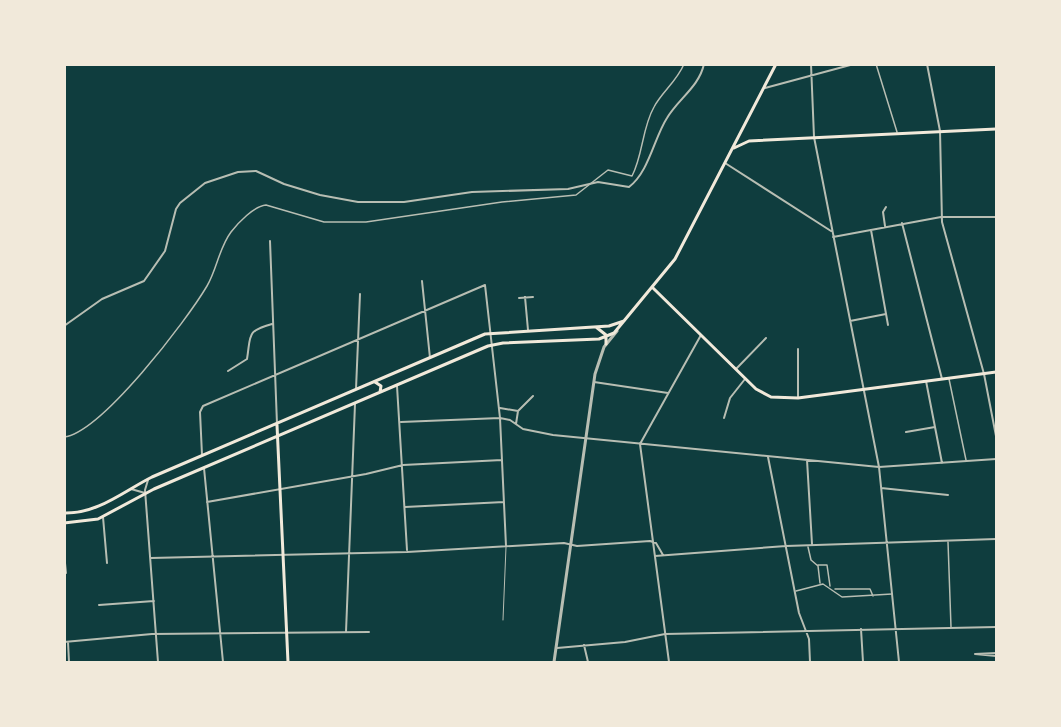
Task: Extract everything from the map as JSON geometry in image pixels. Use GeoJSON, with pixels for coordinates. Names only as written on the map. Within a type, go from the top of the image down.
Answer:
{"type":"FeatureCollection","features":[{"type":"Feature","properties":{"kind":"main road"},"geometry":{"type":"LineString","coordinates":[[64,523],[88,522],[103,517],[145,493],[492,345],[606,337],[618,331],[675,259],[776,64]]}},
{"type":"Feature","properties":{"kind":"main road"},"geometry":{"type":"LineString","coordinates":[[731,151],[749,141],[996,129]]}},
{"type":"Feature","properties":{"kind":"main road"},"geometry":{"type":"LineString","coordinates":[[742,131],[742,138],[749,141]]}},
{"type":"Feature","properties":{"kind":"main road"},"geometry":{"type":"LineString","coordinates":[[653,288],[762,394],[798,398],[996,372]]}},
{"type":"Feature","properties":{"kind":"main road"},"geometry":{"type":"LineString","coordinates":[[64,513],[95,508],[150,478],[202,455],[491,333],[615,325],[628,318]]}},
{"type":"Feature","properties":{"kind":"main road"},"geometry":{"type":"LineString","coordinates":[[595,327],[606,337],[606,344]]}},
{"type":"Feature","properties":{"kind":"main road"},"geometry":{"type":"LineString","coordinates":[[374,381],[381,386],[379,393]]}},
{"type":"Feature","properties":{"kind":"main road"},"geometry":{"type":"LineString","coordinates":[[277,424],[288,663]]}},
{"type":"Feature","properties":{"kind":"street"},"geometry":{"type":"LineString","coordinates":[[64,436],[78,433],[92,424],[120,396],[200,297],[231,233],[259,207],[266,205],[324,222],[359,222],[502,202],[576,195],[608,170],[632,176],[654,107],[679,76],[684,64]]}},
{"type":"Feature","properties":{"kind":"street"},"geometry":{"type":"LineString","coordinates":[[64,326],[102,299],[144,281],[168,245],[173,216],[180,203],[205,183],[231,174],[256,171],[284,184],[320,195],[366,202],[404,202],[472,192],[568,189],[602,182],[626,188],[632,186],[665,120],[696,84],[704,64]]}},
{"type":"Feature","properties":{"kind":"street"},"geometry":{"type":"LineString","coordinates":[[811,64],[814,137],[879,467],[899,663]]}},
{"type":"Feature","properties":{"kind":"street"},"geometry":{"type":"LineString","coordinates":[[765,88],[854,64]]}},
{"type":"Feature","properties":{"kind":"street"},"geometry":{"type":"LineString","coordinates":[[876,64],[898,132]]}},
{"type":"Feature","properties":{"kind":"street"},"geometry":{"type":"LineString","coordinates":[[927,64],[940,131],[941,217],[984,374],[996,436]]}},
{"type":"Feature","properties":{"kind":"street"},"geometry":{"type":"LineString","coordinates":[[725,163],[832,232]]}},
{"type":"Feature","properties":{"kind":"street"},"geometry":{"type":"LineString","coordinates":[[885,226],[883,212],[886,207]]}},
{"type":"Feature","properties":{"kind":"street"},"geometry":{"type":"LineString","coordinates":[[833,237],[941,217],[996,217]]}},
{"type":"Feature","properties":{"kind":"street"},"geometry":{"type":"LineString","coordinates":[[902,223],[942,379]]}},
{"type":"Feature","properties":{"kind":"street"},"geometry":{"type":"LineString","coordinates":[[871,229],[888,324]]}},
{"type":"Feature","properties":{"kind":"street"},"geometry":{"type":"LineString","coordinates":[[270,241],[277,424]]}},
{"type":"Feature","properties":{"kind":"street"},"geometry":{"type":"LineString","coordinates":[[422,281],[430,358]]}},
{"type":"Feature","properties":{"kind":"street"},"geometry":{"type":"LineString","coordinates":[[202,455],[201,408],[485,285],[500,418],[506,546]]}},
{"type":"Feature","properties":{"kind":"street"},"geometry":{"type":"LineString","coordinates":[[356,389],[360,294]]}},
{"type":"Feature","properties":{"kind":"street"},"geometry":{"type":"LineString","coordinates":[[525,297],[528,330]]}},
{"type":"Feature","properties":{"kind":"street"},"geometry":{"type":"LineString","coordinates":[[519,298],[533,297]]}},
{"type":"Feature","properties":{"kind":"street"},"geometry":{"type":"LineString","coordinates":[[850,321],[886,314]]}},
{"type":"Feature","properties":{"kind":"street"},"geometry":{"type":"LineString","coordinates":[[228,371],[247,359],[250,334],[255,329],[272,324]]}},
{"type":"Feature","properties":{"kind":"street"},"geometry":{"type":"LineString","coordinates":[[554,663],[594,381],[598,362],[606,344],[618,331]]}},
{"type":"Feature","properties":{"kind":"street"},"geometry":{"type":"LineString","coordinates":[[669,663],[640,444],[701,335]]}},
{"type":"Feature","properties":{"kind":"street"},"geometry":{"type":"LineString","coordinates":[[736,369],[766,338]]}},
{"type":"Feature","properties":{"kind":"street"},"geometry":{"type":"LineString","coordinates":[[798,349],[798,398]]}},
{"type":"Feature","properties":{"kind":"street"},"geometry":{"type":"LineString","coordinates":[[724,418],[730,398],[746,378]]}},
{"type":"Feature","properties":{"kind":"street"},"geometry":{"type":"LineString","coordinates":[[949,378],[966,461]]}},
{"type":"Feature","properties":{"kind":"street"},"geometry":{"type":"LineString","coordinates":[[594,381],[668,393]]}},
{"type":"Feature","properties":{"kind":"street"},"geometry":{"type":"LineString","coordinates":[[926,381],[942,463]]}},
{"type":"Feature","properties":{"kind":"street"},"geometry":{"type":"LineString","coordinates":[[397,386],[401,422],[407,552]]}},
{"type":"Feature","properties":{"kind":"street"},"geometry":{"type":"LineString","coordinates":[[516,425],[518,411],[533,396]]}},
{"type":"Feature","properties":{"kind":"street"},"geometry":{"type":"LineString","coordinates":[[787,398],[787,404]]}},
{"type":"Feature","properties":{"kind":"street"},"geometry":{"type":"LineString","coordinates":[[346,632],[355,404]]}},
{"type":"Feature","properties":{"kind":"street"},"geometry":{"type":"LineString","coordinates":[[499,408],[518,411]]}},
{"type":"Feature","properties":{"kind":"street"},"geometry":{"type":"LineString","coordinates":[[401,422],[500,418],[510,420],[526,430],[586,438],[879,467],[996,459]]}},
{"type":"Feature","properties":{"kind":"street"},"geometry":{"type":"LineString","coordinates":[[906,432],[935,427]]}},
{"type":"Feature","properties":{"kind":"street"},"geometry":{"type":"LineString","coordinates":[[768,456],[795,591],[806,630],[810,663]]}},
{"type":"Feature","properties":{"kind":"street"},"geometry":{"type":"LineString","coordinates":[[207,502],[352,477],[403,465],[502,460]]}},
{"type":"Feature","properties":{"kind":"street"},"geometry":{"type":"LineString","coordinates":[[807,460],[811,560],[818,566],[820,584]]}},
{"type":"Feature","properties":{"kind":"street"},"geometry":{"type":"LineString","coordinates":[[204,468],[223,663]]}},
{"type":"Feature","properties":{"kind":"street"},"geometry":{"type":"LineString","coordinates":[[150,478],[145,493],[158,663]]}},
{"type":"Feature","properties":{"kind":"street"},"geometry":{"type":"LineString","coordinates":[[881,488],[948,495]]}},
{"type":"Feature","properties":{"kind":"street"},"geometry":{"type":"LineString","coordinates":[[130,489],[145,493]]}},
{"type":"Feature","properties":{"kind":"street"},"geometry":{"type":"LineString","coordinates":[[405,507],[504,502]]}},
{"type":"Feature","properties":{"kind":"street"},"geometry":{"type":"LineString","coordinates":[[103,517],[107,563]]}},
{"type":"Feature","properties":{"kind":"street"},"geometry":{"type":"LineString","coordinates":[[655,556],[786,546],[996,539]]}},
{"type":"Feature","properties":{"kind":"street"},"geometry":{"type":"LineString","coordinates":[[948,541],[951,627]]}},
{"type":"Feature","properties":{"kind":"street"},"geometry":{"type":"LineString","coordinates":[[151,558],[407,552],[506,546],[653,542]]}},
{"type":"Feature","properties":{"kind":"street"},"geometry":{"type":"LineString","coordinates":[[653,542],[663,555]]}},
{"type":"Feature","properties":{"kind":"street"},"geometry":{"type":"LineString","coordinates":[[64,553],[66,573]]}},
{"type":"Feature","properties":{"kind":"street"},"geometry":{"type":"LineString","coordinates":[[818,566],[827,564],[830,587]]}},
{"type":"Feature","properties":{"kind":"street"},"geometry":{"type":"LineString","coordinates":[[795,591],[820,584],[830,587],[842,597],[873,597],[892,594]]}},
{"type":"Feature","properties":{"kind":"street"},"geometry":{"type":"LineString","coordinates":[[833,590],[870,589],[873,597]]}},
{"type":"Feature","properties":{"kind":"street"},"geometry":{"type":"LineString","coordinates":[[99,605],[154,601]]}},
{"type":"Feature","properties":{"kind":"street"},"geometry":{"type":"LineString","coordinates":[[556,648],[625,642],[665,634],[996,627]]}},
{"type":"Feature","properties":{"kind":"street"},"geometry":{"type":"LineString","coordinates":[[861,629],[863,663]]}},
{"type":"Feature","properties":{"kind":"street"},"geometry":{"type":"LineString","coordinates":[[69,663],[66,642],[156,634],[369,632]]}},
{"type":"Feature","properties":{"kind":"street"},"geometry":{"type":"LineString","coordinates":[[584,645],[588,663]]}},
{"type":"Feature","properties":{"kind":"street"},"geometry":{"type":"LineString","coordinates":[[996,655],[975,654],[996,655]]}},
{"type":"Feature","properties":{"kind":"lane"},"geometry":{"type":"LineString","coordinates":[[503,620],[506,546]]}}]}
